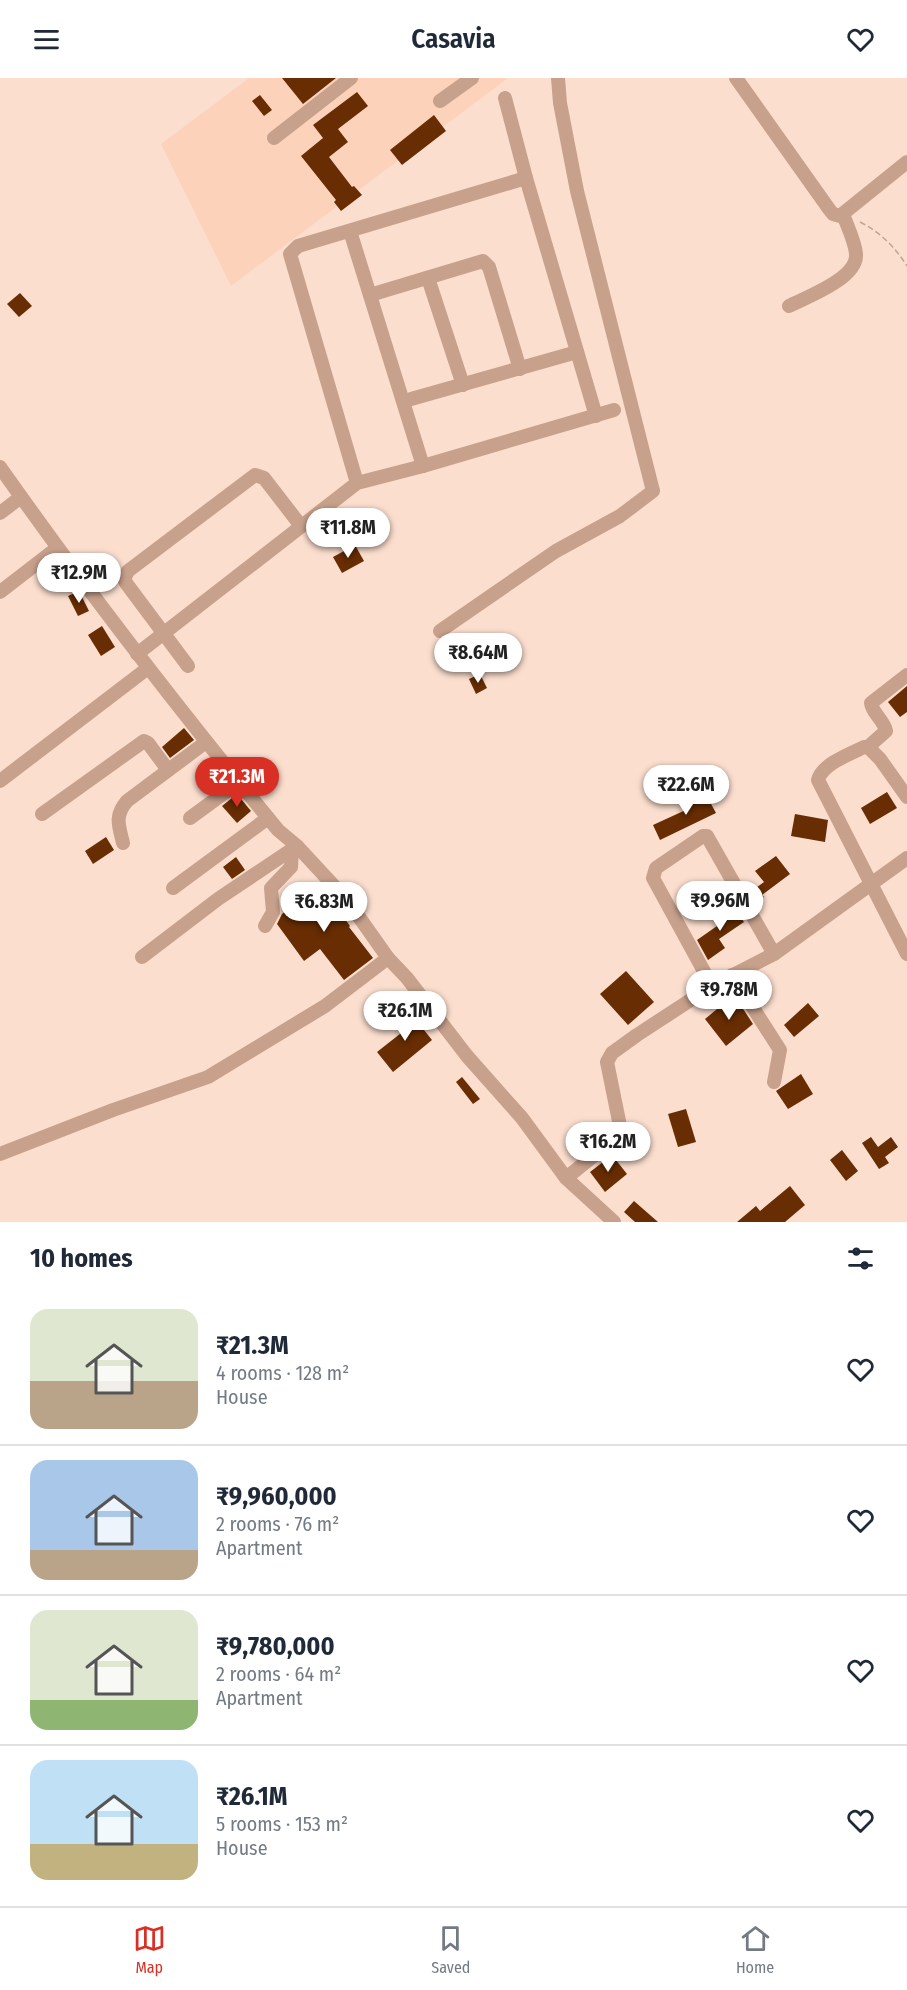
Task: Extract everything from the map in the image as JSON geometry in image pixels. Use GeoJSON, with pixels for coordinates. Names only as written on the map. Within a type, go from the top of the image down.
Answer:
{"type":"FeatureCollection","features":[{"type":"Feature","properties":{"kind":"street"},"geometry":{"type":"LineString","coordinates":[[274,138],[351,78]]}},
{"type":"Feature","properties":{"kind":"street"},"geometry":{"type":"LineString","coordinates":[[440,101],[472,78]]}},
{"type":"Feature","properties":{"kind":"street"},"geometry":{"type":"LineString","coordinates":[[440,631],[555,551],[620,516],[653,491],[577,191],[560,103],[558,78]]}},
{"type":"Feature","properties":{"kind":"street"},"geometry":{"type":"LineString","coordinates":[[736,78],[829,210],[837,215],[843,214],[907,162]]}},
{"type":"Feature","properties":{"kind":"street"},"geometry":{"type":"LineString","coordinates":[[505,98],[525,178],[596,416]]}},
{"type":"Feature","properties":{"kind":"street"},"geometry":{"type":"LineString","coordinates":[[357,483],[290,254],[298,246],[525,178]]}},
{"type":"Feature","properties":{"kind":"street"},"geometry":{"type":"LineString","coordinates":[[789,306],[835,283],[855,262],[856,252],[843,214]]}},
{"type":"Feature","properties":{"kind":"street"},"geometry":{"type":"LineString","coordinates":[[350,231],[423,466]]}},
{"type":"Feature","properties":{"kind":"street"},"geometry":{"type":"LineString","coordinates":[[370,295],[479,261],[486,263],[520,369]]}},
{"type":"Feature","properties":{"kind":"street"},"geometry":{"type":"LineString","coordinates":[[428,278],[463,385]]}},
{"type":"Feature","properties":{"kind":"street"},"geometry":{"type":"LineString","coordinates":[[404,401],[577,352]]}},
{"type":"Feature","properties":{"kind":"street"},"geometry":{"type":"LineString","coordinates":[[137,654],[357,483],[615,410]]}},
{"type":"Feature","properties":{"kind":"street"},"geometry":{"type":"LineString","coordinates":[[0,467],[57,548],[206,742],[278,830],[347,900],[388,958],[407,978],[467,1056],[522,1118],[566,1178],[614,1222]]}},
{"type":"Feature","properties":{"kind":"street"},"geometry":{"type":"LineString","coordinates":[[188,666],[126,583],[124,579],[128,571],[255,475],[264,478],[301,526]]}},
{"type":"Feature","properties":{"kind":"street"},"geometry":{"type":"LineString","coordinates":[[0,513],[21,497]]}},
{"type":"Feature","properties":{"kind":"street"},"geometry":{"type":"LineString","coordinates":[[0,592],[57,548]]}},
{"type":"Feature","properties":{"kind":"street"},"geometry":{"type":"LineString","coordinates":[[0,781],[148,668]]}},
{"type":"Feature","properties":{"kind":"street"},"geometry":{"type":"LineString","coordinates":[[907,675],[871,703],[886,729],[885,732],[868,747],[824,769],[818,780],[907,954]]}},
{"type":"Feature","properties":{"kind":"street"},"geometry":{"type":"LineString","coordinates":[[42,814],[144,741],[148,743],[168,770]]}},
{"type":"Feature","properties":{"kind":"street"},"geometry":{"type":"LineString","coordinates":[[123,843],[118,817],[127,801],[206,742]]}},
{"type":"Feature","properties":{"kind":"street"},"geometry":{"type":"LineString","coordinates":[[868,747],[880,759],[907,797]]}},
{"type":"Feature","properties":{"kind":"street"},"geometry":{"type":"LineString","coordinates":[[190,818],[239,782]]}},
{"type":"Feature","properties":{"kind":"street"},"geometry":{"type":"LineString","coordinates":[[173,888],[268,818]]}},
{"type":"Feature","properties":{"kind":"street"},"geometry":{"type":"LineString","coordinates":[[712,986],[653,878],[654,871],[660,865],[703,836],[707,836],[774,954]]}},
{"type":"Feature","properties":{"kind":"street"},"geometry":{"type":"LineString","coordinates":[[265,926],[273,912],[271,888],[291,867],[294,847]]}},
{"type":"Feature","properties":{"kind":"street"},"geometry":{"type":"LineString","coordinates":[[142,957],[218,899],[294,847]]}},
{"type":"Feature","properties":{"kind":"street"},"geometry":{"type":"LineString","coordinates":[[566,1178],[617,1137],[621,1131],[607,1062],[612,1053],[712,986],[774,954],[907,858]]}},
{"type":"Feature","properties":{"kind":"street"},"geometry":{"type":"LineString","coordinates":[[0,1154],[113,1110],[208,1077],[325,1006],[388,958]]}},
{"type":"Feature","properties":{"kind":"street"},"geometry":{"type":"LineString","coordinates":[[732,975],[780,1050],[774,1082]]}},
{"type":"Feature","properties":{"kind":"path"},"geometry":{"type":"LineString","coordinates":[[843,214],[872,228],[896,249],[907,266]]}},
{"type":"Feature","properties":{"kind":"shaded area"},"geometry":{"type":"Polygon","coordinates":[[[249,78],[508,78],[231,286],[161,144],[249,78]]]}},
{"type":"Feature","properties":{"kind":"building"},"geometry":{"type":"Polygon","coordinates":[[[282,78],[336,78],[303,104],[282,78]]]}},
{"type":"Feature","properties":{"kind":"building"},"geometry":{"type":"Polygon","coordinates":[[[357,92],[368,106],[338,129],[348,142],[329,157],[352,187],[354,186],[362,195],[341,211],[334,202],[336,200],[301,156],[323,138],[313,125],[357,92]]]}},
{"type":"Feature","properties":{"kind":"building"},"geometry":{"type":"Polygon","coordinates":[[[260,95],[272,110],[264,116],[252,101],[260,95]]]}},
{"type":"Feature","properties":{"kind":"building"},"geometry":{"type":"Polygon","coordinates":[[[434,115],[446,131],[402,165],[390,150],[434,115]]]}},
{"type":"Feature","properties":{"kind":"building"},"geometry":{"type":"Polygon","coordinates":[[[20,293],[32,306],[19,317],[7,304],[20,293]]]}},
{"type":"Feature","properties":{"kind":"building"},"geometry":{"type":"Polygon","coordinates":[[[355,545],[364,561],[342,573],[333,557],[355,545]]]}},
{"type":"Feature","properties":{"kind":"building"},"geometry":{"type":"Polygon","coordinates":[[[79,591],[89,611],[78,616],[68,596],[79,591]]]}},
{"type":"Feature","properties":{"kind":"building"},"geometry":{"type":"Polygon","coordinates":[[[102,626],[115,647],[101,656],[88,635],[102,626]]]}},
{"type":"Feature","properties":{"kind":"building"},"geometry":{"type":"Polygon","coordinates":[[[480,674],[487,688],[476,694],[469,679],[480,674]]]}},
{"type":"Feature","properties":{"kind":"building"},"geometry":{"type":"Polygon","coordinates":[[[907,686],[907,712],[900,717],[888,702],[907,686]]]}},
{"type":"Feature","properties":{"kind":"building"},"geometry":{"type":"Polygon","coordinates":[[[184,728],[194,740],[170,758],[162,747],[184,728]]]}},
{"type":"Feature","properties":{"kind":"building"},"geometry":{"type":"Polygon","coordinates":[[[703,789],[716,813],[660,840],[653,825],[690,808],[685,799],[703,789]]]}},
{"type":"Feature","properties":{"kind":"building"},"geometry":{"type":"Polygon","coordinates":[[[887,792],[897,808],[870,824],[861,808],[887,792]]]}},
{"type":"Feature","properties":{"kind":"building"},"geometry":{"type":"Polygon","coordinates":[[[237,794],[251,811],[237,823],[222,806],[237,794]]]}},
{"type":"Feature","properties":{"kind":"building"},"geometry":{"type":"Polygon","coordinates":[[[795,814],[828,820],[825,842],[791,836],[795,814]]]}},
{"type":"Feature","properties":{"kind":"building"},"geometry":{"type":"Polygon","coordinates":[[[106,837],[114,850],[93,864],[85,851],[106,837]]]}},
{"type":"Feature","properties":{"kind":"building"},"geometry":{"type":"Polygon","coordinates":[[[776,856],[790,874],[755,903],[749,893],[764,882],[755,871],[776,856]]]}},
{"type":"Feature","properties":{"kind":"building"},"geometry":{"type":"Polygon","coordinates":[[[236,857],[245,870],[232,879],[223,867],[236,857]]]}},
{"type":"Feature","properties":{"kind":"building"},"geometry":{"type":"Polygon","coordinates":[[[320,885],[373,958],[344,980],[320,949],[304,961],[277,924],[282,914],[320,885]]]}},
{"type":"Feature","properties":{"kind":"building"},"geometry":{"type":"Polygon","coordinates":[[[732,905],[744,922],[719,939],[725,948],[708,960],[697,940],[717,926],[712,919],[732,905]]]}},
{"type":"Feature","properties":{"kind":"building"},"geometry":{"type":"Polygon","coordinates":[[[626,971],[654,1002],[628,1025],[600,994],[626,971]]]}},
{"type":"Feature","properties":{"kind":"building"},"geometry":{"type":"Polygon","coordinates":[[[734,995],[753,1024],[726,1046],[705,1019],[734,995]]]}},
{"type":"Feature","properties":{"kind":"building"},"geometry":{"type":"Polygon","coordinates":[[[406,1003],[414,1014],[412,1015],[432,1040],[393,1072],[377,1052],[410,1026],[397,1009],[406,1003]]]}},
{"type":"Feature","properties":{"kind":"building"},"geometry":{"type":"Polygon","coordinates":[[[808,1003],[819,1016],[794,1037],[784,1025],[808,1003]]]}},
{"type":"Feature","properties":{"kind":"building"},"geometry":{"type":"Polygon","coordinates":[[[801,1074],[813,1094],[788,1109],[776,1091],[801,1074]]]}},
{"type":"Feature","properties":{"kind":"building"},"geometry":{"type":"Polygon","coordinates":[[[462,1077],[480,1099],[473,1104],[456,1082],[462,1077]]]}},
{"type":"Feature","properties":{"kind":"building"},"geometry":{"type":"Polygon","coordinates":[[[686,1109],[696,1142],[678,1147],[668,1114],[686,1109]]]}},
{"type":"Feature","properties":{"kind":"building"},"geometry":{"type":"Polygon","coordinates":[[[871,1137],[878,1147],[891,1137],[898,1147],[885,1157],[889,1163],[879,1169],[862,1143],[871,1137]]]}},
{"type":"Feature","properties":{"kind":"building"},"geometry":{"type":"Polygon","coordinates":[[[842,1150],[858,1171],[846,1181],[830,1160],[842,1150]]]}},
{"type":"Feature","properties":{"kind":"building"},"geometry":{"type":"Polygon","coordinates":[[[612,1155],[627,1174],[605,1192],[590,1172],[612,1155]]]}},
{"type":"Feature","properties":{"kind":"building"},"geometry":{"type":"Polygon","coordinates":[[[790,1186],[805,1205],[785,1222],[737,1222],[756,1206],[760,1211],[790,1186]]]}},
{"type":"Feature","properties":{"kind":"building"},"geometry":{"type":"Polygon","coordinates":[[[634,1201],[658,1222],[635,1222],[624,1212],[634,1201]]]}}]}
